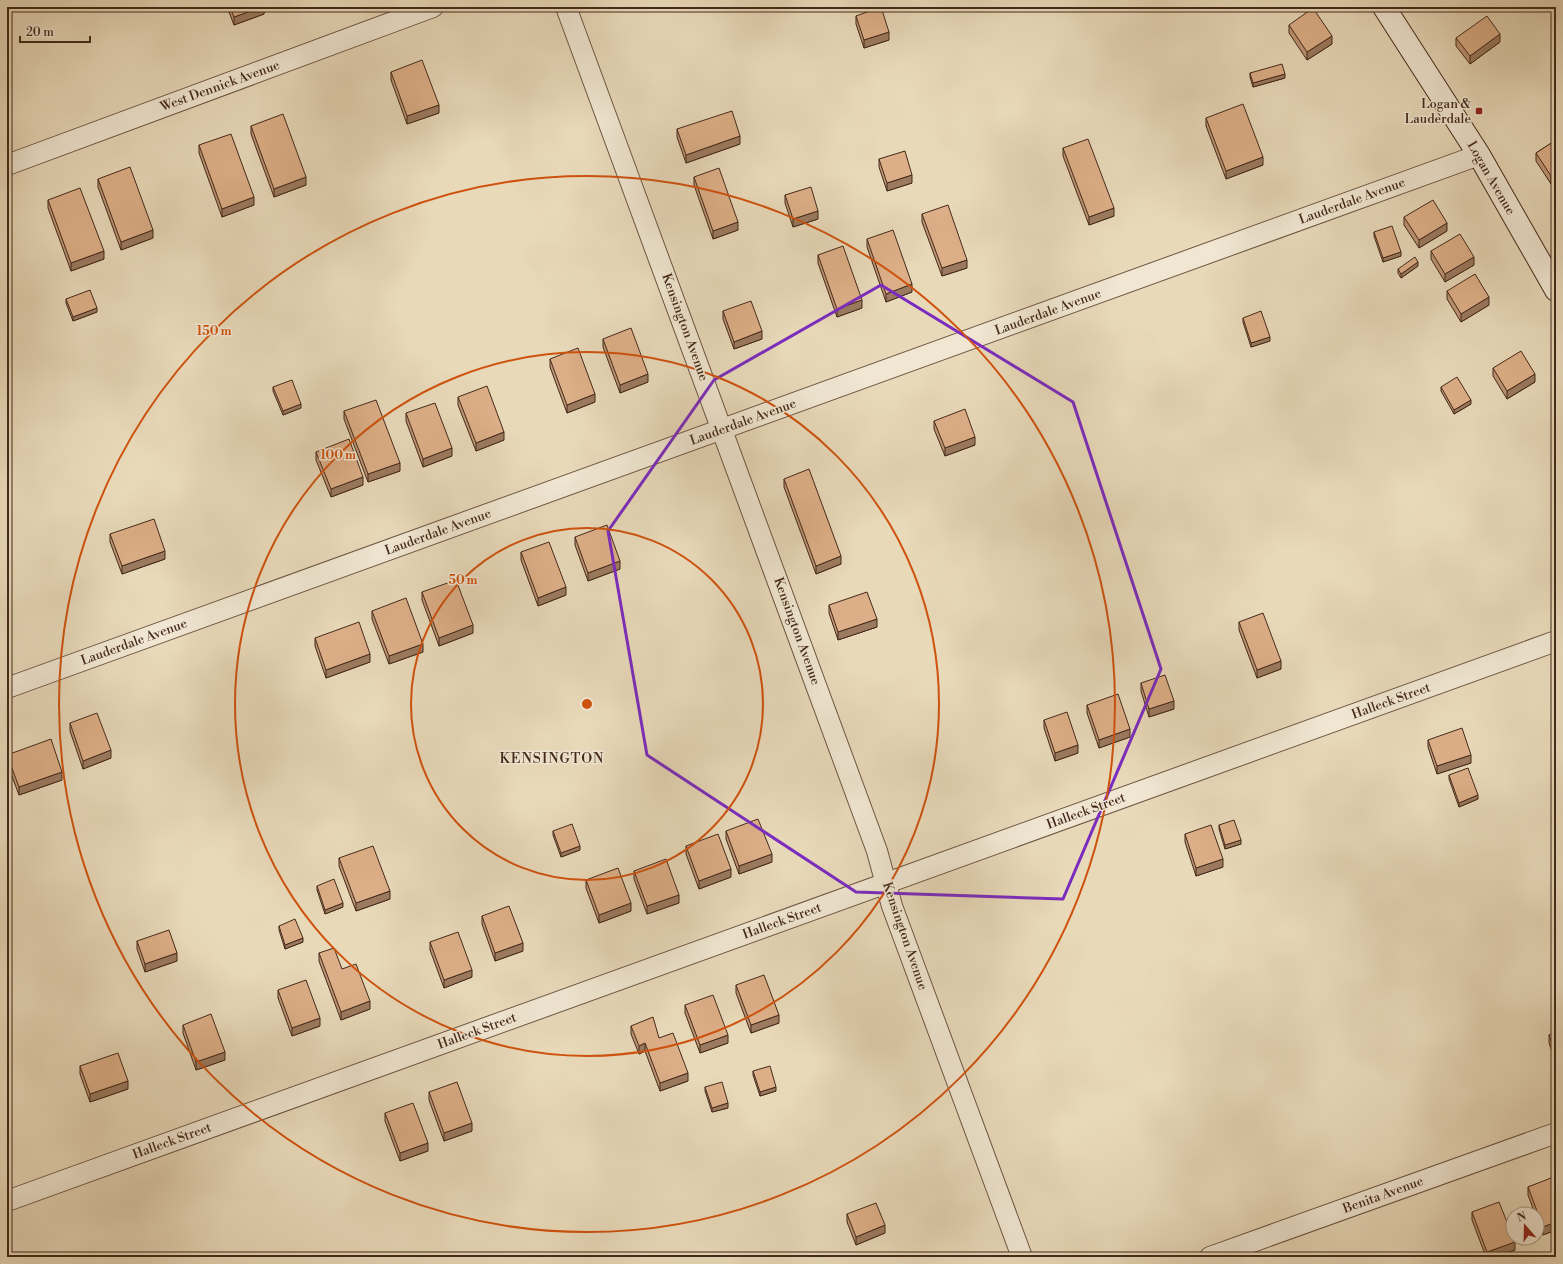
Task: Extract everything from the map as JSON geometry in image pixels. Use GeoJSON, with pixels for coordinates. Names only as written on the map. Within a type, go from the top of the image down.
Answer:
{"type":"FeatureCollection","features":[{"type":"Feature","properties":{"kind":"street","name":"West Dennick Avenue"},"geometry":{"type":"LineString","coordinates":[[7,165],[433,7]]}},
{"type":"Feature","properties":{"kind":"street","name":"Kensington Avenue"},"geometry":{"type":"LineString","coordinates":[[566,7],[878,851],[892,906],[1022,1257]]}},
{"type":"Feature","properties":{"kind":"street","name":"Logan Avenue"},"geometry":{"type":"LineString","coordinates":[[1384,7],[1479,155],[1556,290]]}},
{"type":"Feature","properties":{"kind":"street","name":"Lauderdale Avenue"},"geometry":{"type":"LineString","coordinates":[[7,688],[1479,155]]}},
{"type":"Feature","properties":{"kind":"street","name":"Halleck Street"},"geometry":{"type":"LineString","coordinates":[[7,1201],[1556,642]]}},
{"type":"Feature","properties":{"kind":"street","name":"Benita Avenue"},"geometry":{"type":"LineString","coordinates":[[1210,1257],[1556,1133]]}},
{"type":"Feature","properties":{"kind":"highlighted area"},"geometry":{"type":"Polygon","coordinates":[[[881,285],[1073,402],[1161,669],[1063,899],[856,892],[647,755],[608,531],[714,380],[881,285]]]}},
{"type":"Feature","properties":{"kind":"building"},"geometry":{"type":"Polygon","coordinates":[[[230,7],[262,7],[234,17],[230,7]]]}},
{"type":"Feature","properties":{"kind":"building"},"geometry":{"type":"Polygon","coordinates":[[[881,7],[889,32],[864,40],[856,16],[881,7]]]}},
{"type":"Feature","properties":{"kind":"building"},"geometry":{"type":"Polygon","coordinates":[[[1313,8],[1332,36],[1307,52],[1289,25],[1313,8]]]}},
{"type":"Feature","properties":{"kind":"building"},"geometry":{"type":"Polygon","coordinates":[[[1487,16],[1500,34],[1470,56],[1456,38],[1487,16]]]}},
{"type":"Feature","properties":{"kind":"building"},"geometry":{"type":"Polygon","coordinates":[[[422,60],[439,105],[407,116],[391,72],[422,60]]]}},
{"type":"Feature","properties":{"kind":"building"},"geometry":{"type":"Polygon","coordinates":[[[1282,64],[1285,74],[1253,83],[1250,73],[1282,64]]]}},
{"type":"Feature","properties":{"kind":"building"},"geometry":{"type":"Polygon","coordinates":[[[1243,104],[1263,157],[1226,171],[1206,118],[1243,104]]]}},
{"type":"Feature","properties":{"kind":"building"},"geometry":{"type":"Polygon","coordinates":[[[732,111],[740,136],[686,155],[677,129],[732,111]]]}},
{"type":"Feature","properties":{"kind":"building"},"geometry":{"type":"Polygon","coordinates":[[[283,114],[306,177],[274,189],[251,126],[283,114]]]}},
{"type":"Feature","properties":{"kind":"building"},"geometry":{"type":"Polygon","coordinates":[[[231,134],[254,197],[222,209],[199,145],[231,134]]]}},
{"type":"Feature","properties":{"kind":"building"},"geometry":{"type":"Polygon","coordinates":[[[1088,139],[1114,208],[1089,217],[1063,148],[1088,139]]]}},
{"type":"Feature","properties":{"kind":"building"},"geometry":{"type":"Polygon","coordinates":[[[1556,140],[1556,172],[1551,176],[1536,153],[1556,140]]]}},
{"type":"Feature","properties":{"kind":"building"},"geometry":{"type":"Polygon","coordinates":[[[905,151],[912,175],[887,183],[879,159],[905,151]]]}},
{"type":"Feature","properties":{"kind":"building"},"geometry":{"type":"Polygon","coordinates":[[[130,167],[153,230],[121,242],[98,179],[130,167]]]}},
{"type":"Feature","properties":{"kind":"building"},"geometry":{"type":"Polygon","coordinates":[[[719,168],[738,222],[713,231],[694,177],[719,168]]]}},
{"type":"Feature","properties":{"kind":"building"},"geometry":{"type":"Polygon","coordinates":[[[811,187],[818,211],[793,219],[785,195],[811,187]]]}},
{"type":"Feature","properties":{"kind":"building"},"geometry":{"type":"Polygon","coordinates":[[[80,188],[104,251],[71,263],[48,200],[80,188]]]}},
{"type":"Feature","properties":{"kind":"building"},"geometry":{"type":"Polygon","coordinates":[[[1433,200],[1447,223],[1419,240],[1404,217],[1433,200]]]}},
{"type":"Feature","properties":{"kind":"building"},"geometry":{"type":"Polygon","coordinates":[[[948,205],[967,260],[942,268],[922,214],[948,205]]]}},
{"type":"Feature","properties":{"kind":"building"},"geometry":{"type":"Polygon","coordinates":[[[1392,226],[1401,252],[1383,258],[1374,232],[1392,226]]]}},
{"type":"Feature","properties":{"kind":"building"},"geometry":{"type":"Polygon","coordinates":[[[893,230],[912,284],[886,294],[867,239],[893,230]]]}},
{"type":"Feature","properties":{"kind":"building"},"geometry":{"type":"Polygon","coordinates":[[[1460,234],[1474,257],[1445,274],[1431,251],[1460,234]]]}},
{"type":"Feature","properties":{"kind":"building"},"geometry":{"type":"Polygon","coordinates":[[[843,246],[862,300],[837,309],[818,255],[843,246]]]}},
{"type":"Feature","properties":{"kind":"building"},"geometry":{"type":"Polygon","coordinates":[[[1415,257],[1418,262],[1401,274],[1398,269],[1415,257]]]}},
{"type":"Feature","properties":{"kind":"building"},"geometry":{"type":"Polygon","coordinates":[[[1475,274],[1489,297],[1461,314],[1447,291],[1475,274]]]}},
{"type":"Feature","properties":{"kind":"building"},"geometry":{"type":"Polygon","coordinates":[[[90,290],[97,308],[73,317],[66,299],[90,290]]]}},
{"type":"Feature","properties":{"kind":"building"},"geometry":{"type":"Polygon","coordinates":[[[751,301],[762,331],[734,342],[723,311],[751,301]]]}},
{"type":"Feature","properties":{"kind":"building"},"geometry":{"type":"Polygon","coordinates":[[[1261,311],[1270,337],[1251,343],[1243,318],[1261,311]]]}},
{"type":"Feature","properties":{"kind":"building"},"geometry":{"type":"Polygon","coordinates":[[[631,328],[648,374],[620,385],[603,339],[631,328]]]}},
{"type":"Feature","properties":{"kind":"building"},"geometry":{"type":"Polygon","coordinates":[[[578,348],[595,394],[567,405],[550,359],[578,348]]]}},
{"type":"Feature","properties":{"kind":"building"},"geometry":{"type":"Polygon","coordinates":[[[1521,351],[1535,374],[1507,391],[1493,368],[1521,351]]]}},
{"type":"Feature","properties":{"kind":"building"},"geometry":{"type":"Polygon","coordinates":[[[1457,377],[1471,400],[1454,410],[1441,387],[1457,377]]]}},
{"type":"Feature","properties":{"kind":"building"},"geometry":{"type":"Polygon","coordinates":[[[292,380],[301,404],[283,411],[273,387],[292,380]]]}},
{"type":"Feature","properties":{"kind":"building"},"geometry":{"type":"Polygon","coordinates":[[[487,386],[504,432],[476,443],[458,397],[487,386]]]}},
{"type":"Feature","properties":{"kind":"building"},"geometry":{"type":"Polygon","coordinates":[[[376,400],[400,463],[368,474],[344,411],[376,400]]]}},
{"type":"Feature","properties":{"kind":"building"},"geometry":{"type":"Polygon","coordinates":[[[435,403],[452,448],[423,459],[406,413],[435,403]]]}},
{"type":"Feature","properties":{"kind":"building"},"geometry":{"type":"Polygon","coordinates":[[[965,409],[975,437],[945,448],[934,421],[965,409]]]}},
{"type":"Feature","properties":{"kind":"building"},"geometry":{"type":"Polygon","coordinates":[[[349,439],[363,477],[331,489],[316,452],[349,439]]]}},
{"type":"Feature","properties":{"kind":"building"},"geometry":{"type":"Polygon","coordinates":[[[809,469],[841,556],[816,566],[784,479],[809,469]]]}},
{"type":"Feature","properties":{"kind":"building"},"geometry":{"type":"Polygon","coordinates":[[[154,519],[165,551],[122,566],[110,534],[154,519]]]}},
{"type":"Feature","properties":{"kind":"building"},"geometry":{"type":"Polygon","coordinates":[[[607,525],[620,561],[588,573],[575,537],[607,525]]]}},
{"type":"Feature","properties":{"kind":"building"},"geometry":{"type":"Polygon","coordinates":[[[549,542],[566,587],[538,598],[521,552],[549,542]]]}},
{"type":"Feature","properties":{"kind":"building"},"geometry":{"type":"Polygon","coordinates":[[[456,580],[473,625],[439,638],[422,592],[456,580]]]}},
{"type":"Feature","properties":{"kind":"building"},"geometry":{"type":"Polygon","coordinates":[[[867,592],[877,619],[838,632],[829,605],[867,592]]]}},
{"type":"Feature","properties":{"kind":"building"},"geometry":{"type":"Polygon","coordinates":[[[406,598],[423,644],[389,656],[372,611],[406,598]]]}},
{"type":"Feature","properties":{"kind":"building"},"geometry":{"type":"Polygon","coordinates":[[[1263,613],[1281,661],[1257,670],[1239,622],[1263,613]]]}},
{"type":"Feature","properties":{"kind":"building"},"geometry":{"type":"Polygon","coordinates":[[[359,622],[370,654],[326,670],[315,638],[359,622]]]}},
{"type":"Feature","properties":{"kind":"building"},"geometry":{"type":"Polygon","coordinates":[[[1165,675],[1174,701],[1149,709],[1141,683],[1165,675]]]}},
{"type":"Feature","properties":{"kind":"building"},"geometry":{"type":"Polygon","coordinates":[[[1118,694],[1130,729],[1099,740],[1087,705],[1118,694]]]}},
{"type":"Feature","properties":{"kind":"building"},"geometry":{"type":"Polygon","coordinates":[[[1067,712],[1078,745],[1055,753],[1044,720],[1067,712]]]}},
{"type":"Feature","properties":{"kind":"building"},"geometry":{"type":"Polygon","coordinates":[[[97,713],[111,750],[83,761],[70,723],[97,713]]]}},
{"type":"Feature","properties":{"kind":"building"},"geometry":{"type":"Polygon","coordinates":[[[1462,728],[1471,755],[1437,766],[1428,740],[1462,728]]]}},
{"type":"Feature","properties":{"kind":"building"},"geometry":{"type":"Polygon","coordinates":[[[51,739],[62,772],[19,787],[7,755],[51,739]]]}},
{"type":"Feature","properties":{"kind":"building"},"geometry":{"type":"Polygon","coordinates":[[[1468,768],[1478,795],[1459,803],[1449,775],[1468,768]]]}},
{"type":"Feature","properties":{"kind":"building"},"geometry":{"type":"Polygon","coordinates":[[[758,819],[772,854],[739,866],[726,831],[758,819]]]}},
{"type":"Feature","properties":{"kind":"building"},"geometry":{"type":"Polygon","coordinates":[[[1234,820],[1241,840],[1225,845],[1219,825],[1234,820]]]}},
{"type":"Feature","properties":{"kind":"building"},"geometry":{"type":"Polygon","coordinates":[[[572,824],[580,846],[561,853],[553,831],[572,824]]]}},
{"type":"Feature","properties":{"kind":"building"},"geometry":{"type":"Polygon","coordinates":[[[1211,825],[1223,859],[1196,868],[1185,834],[1211,825]]]}},
{"type":"Feature","properties":{"kind":"building"},"geometry":{"type":"Polygon","coordinates":[[[718,834],[731,869],[699,881],[686,846],[718,834]]]}},
{"type":"Feature","properties":{"kind":"building"},"geometry":{"type":"Polygon","coordinates":[[[373,846],[390,891],[356,903],[339,858],[373,846]]]}},
{"type":"Feature","properties":{"kind":"building"},"geometry":{"type":"Polygon","coordinates":[[[666,859],[679,895],[647,906],[634,871],[666,859]]]}},
{"type":"Feature","properties":{"kind":"building"},"geometry":{"type":"Polygon","coordinates":[[[618,868],[631,903],[599,915],[586,880],[618,868]]]}},
{"type":"Feature","properties":{"kind":"building"},"geometry":{"type":"Polygon","coordinates":[[[334,879],[343,903],[325,910],[317,886],[334,879]]]}},
{"type":"Feature","properties":{"kind":"building"},"geometry":{"type":"Polygon","coordinates":[[[509,906],[523,943],[495,953],[482,916],[509,906]]]}},
{"type":"Feature","properties":{"kind":"building"},"geometry":{"type":"Polygon","coordinates":[[[295,919],[303,938],[285,945],[279,926],[295,919]]]}},
{"type":"Feature","properties":{"kind":"building"},"geometry":{"type":"Polygon","coordinates":[[[169,930],[177,953],[145,964],[137,941],[169,930]]]}},
{"type":"Feature","properties":{"kind":"building"},"geometry":{"type":"Polygon","coordinates":[[[458,932],[472,970],[444,980],[430,942],[458,932]]]}},
{"type":"Feature","properties":{"kind":"building"},"geometry":{"type":"Polygon","coordinates":[[[334,948],[342,969],[356,964],[370,1001],[341,1012],[319,953],[334,948]]]}},
{"type":"Feature","properties":{"kind":"building"},"geometry":{"type":"Polygon","coordinates":[[[764,975],[779,1015],[751,1025],[736,985],[764,975]]]}},
{"type":"Feature","properties":{"kind":"building"},"geometry":{"type":"Polygon","coordinates":[[[306,980],[320,1018],[292,1028],[278,990],[306,980]]]}},
{"type":"Feature","properties":{"kind":"building"},"geometry":{"type":"Polygon","coordinates":[[[713,995],[728,1035],[700,1045],[685,1005],[713,995]]]}},
{"type":"Feature","properties":{"kind":"building"},"geometry":{"type":"Polygon","coordinates":[[[211,1014],[225,1052],[196,1062],[183,1025],[211,1014]]]}},
{"type":"Feature","properties":{"kind":"building"},"geometry":{"type":"Polygon","coordinates":[[[653,1017],[659,1038],[673,1033],[688,1073],[660,1083],[645,1043],[639,1046],[631,1026],[653,1017]]]}},
{"type":"Feature","properties":{"kind":"building"},"geometry":{"type":"Polygon","coordinates":[[[1556,1032],[1556,1055],[1549,1035],[1556,1032]]]}},
{"type":"Feature","properties":{"kind":"building"},"geometry":{"type":"Polygon","coordinates":[[[118,1053],[128,1081],[90,1094],[80,1066],[118,1053]]]}},
{"type":"Feature","properties":{"kind":"building"},"geometry":{"type":"Polygon","coordinates":[[[770,1066],[776,1087],[760,1092],[753,1071],[770,1066]]]}},
{"type":"Feature","properties":{"kind":"building"},"geometry":{"type":"Polygon","coordinates":[[[457,1082],[472,1123],[444,1133],[429,1092],[457,1082]]]}},
{"type":"Feature","properties":{"kind":"building"},"geometry":{"type":"Polygon","coordinates":[[[722,1082],[728,1103],[712,1108],[705,1087],[722,1082]]]}},
{"type":"Feature","properties":{"kind":"building"},"geometry":{"type":"Polygon","coordinates":[[[413,1103],[428,1143],[400,1153],[385,1113],[413,1103]]]}},
{"type":"Feature","properties":{"kind":"building"},"geometry":{"type":"Polygon","coordinates":[[[1556,1176],[1556,1222],[1545,1226],[1545,1206],[1535,1206],[1528,1187],[1556,1176]]]}},
{"type":"Feature","properties":{"kind":"building"},"geometry":{"type":"Polygon","coordinates":[[[1499,1202],[1505,1217],[1505,1246],[1487,1252],[1472,1212],[1499,1202]]]}},
{"type":"Feature","properties":{"kind":"building"},"geometry":{"type":"Polygon","coordinates":[[[876,1203],[885,1225],[856,1237],[847,1214],[876,1203]]]}},
{"type":"Feature","properties":{"kind":"building"},"geometry":{"type":"Polygon","coordinates":[[[1370,1253],[1371,1257],[1359,1257],[1370,1253]]]}},
{"type":"Feature","properties":{"kind":"place","name":"Logan & Lauderdale"},"geometry":{"type":"Point","coordinates":[1479,111]}},
{"type":"Feature","properties":{"kind":"district","name":"KENSINGTON"},"geometry":{"type":"Point","coordinates":[552,759]}}]}
